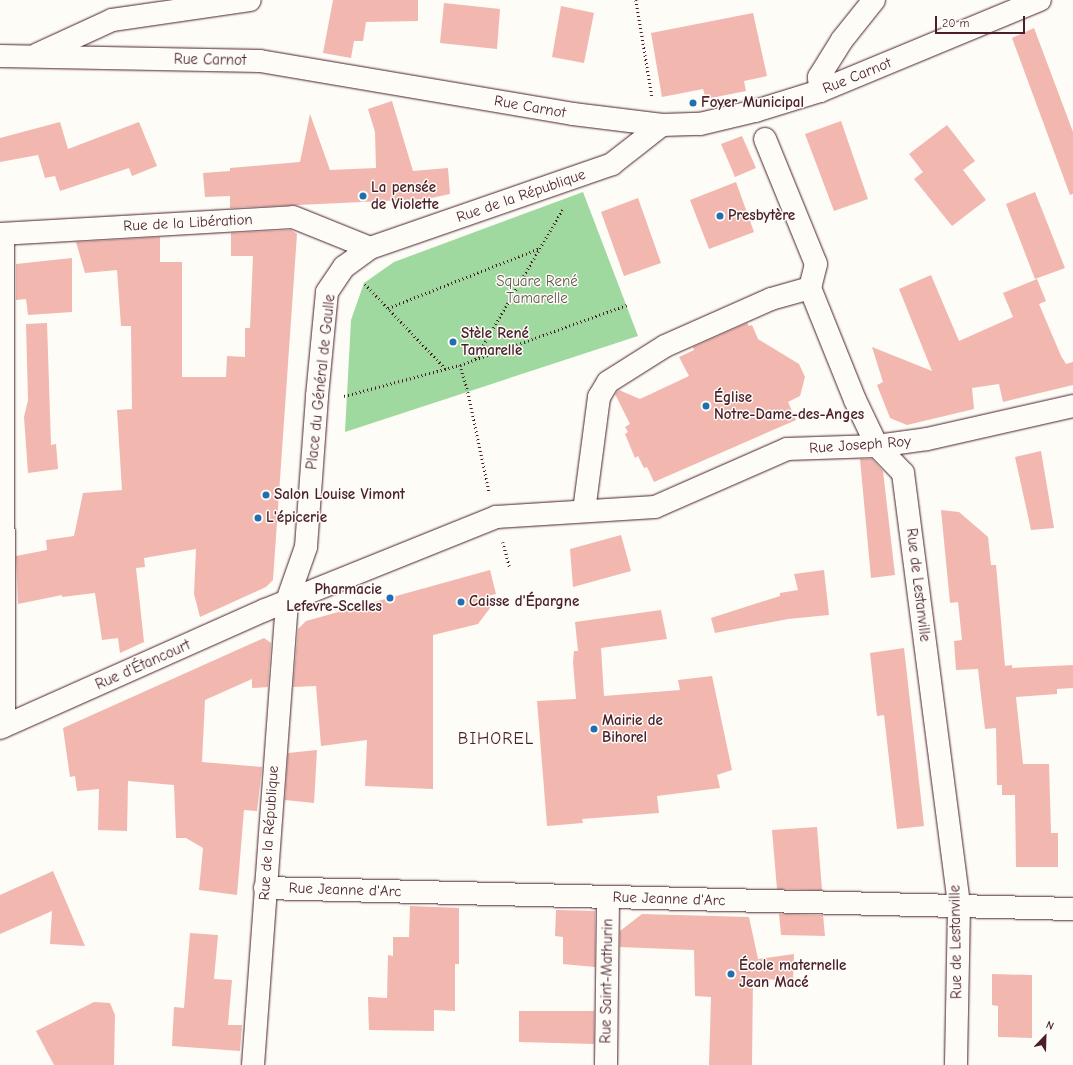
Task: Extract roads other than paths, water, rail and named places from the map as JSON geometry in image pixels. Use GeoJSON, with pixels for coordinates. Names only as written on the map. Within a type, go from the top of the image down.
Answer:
{"type":"FeatureCollection","features":[{"type":"Feature","properties":{"kind":"street"},"geometry":{"type":"LineString","coordinates":[[34,56],[112,20],[250,0]]}},
{"type":"Feature","properties":{"kind":"street"},"geometry":{"type":"LineString","coordinates":[[820,91],[819,77],[842,40],[874,0]]}},
{"type":"Feature","properties":{"kind":"street","name":"Rue Carnot"},"geometry":{"type":"LineString","coordinates":[[0,56],[260,61],[573,114],[660,125],[708,122],[755,111],[820,91],[1040,0]]}},
{"type":"Feature","properties":{"kind":"street","name":"Rue de la République"},"geometry":{"type":"LineString","coordinates":[[370,248],[612,164],[660,125]]}},
{"type":"Feature","properties":{"kind":"street"},"geometry":{"type":"LineString","coordinates":[[287,601],[496,517],[584,511],[599,397],[608,382],[665,346],[771,299],[810,288],[816,264],[765,139]]}},
{"type":"Feature","properties":{"kind":"street","name":"Rue de la Libération"},"geometry":{"type":"LineString","coordinates":[[1,234],[293,217],[370,248]]}},
{"type":"Feature","properties":{"kind":"street"},"geometry":{"type":"LineString","coordinates":[[1,234],[2,727]]}},
{"type":"Feature","properties":{"kind":"street","name":"Place du Général de Gaulle"},"geometry":{"type":"LineString","coordinates":[[287,601],[306,547],[317,396],[327,292],[344,267],[370,248]]}},
{"type":"Feature","properties":{"kind":"street","name":"Rue de Lestanville"},"geometry":{"type":"LineString","coordinates":[[810,288],[877,446],[903,473],[959,907],[956,1065]]}},
{"type":"Feature","properties":{"kind":"street","name":"Rue Joseph Roy"},"geometry":{"type":"LineString","coordinates":[[584,511],[655,507],[787,449],[877,446],[927,440],[1073,406]]}},
{"type":"Feature","properties":{"kind":"street","name":"Rue de la République"},"geometry":{"type":"LineString","coordinates":[[253,1065],[287,601]]}},
{"type":"Feature","properties":{"kind":"street","name":"Rue d'Étancourt"},"geometry":{"type":"LineString","coordinates":[[2,727],[287,601]]}},
{"type":"Feature","properties":{"kind":"street","name":"Rue Jeanne d'Arc"},"geometry":{"type":"LineString","coordinates":[[265,888],[1073,909]]}},
{"type":"Feature","properties":{"kind":"street","name":"Rue Saint-Mathurin"},"geometry":{"type":"LineString","coordinates":[[606,1065],[608,897]]}},
{"type":"Feature","properties":{"kind":"place","name":"Foyer Municipal"},"geometry":{"type":"Point","coordinates":[693,103]}},
{"type":"Feature","properties":{"kind":"place","name":"La pensée de Violette"},"geometry":{"type":"Point","coordinates":[363,196]}},
{"type":"Feature","properties":{"kind":"place","name":"Presbytère"},"geometry":{"type":"Point","coordinates":[720,216]}},
{"type":"Feature","properties":{"kind":"place","name":"Stèle René Tamarelle"},"geometry":{"type":"Point","coordinates":[453,342]}},
{"type":"Feature","properties":{"kind":"place","name":"Église Notre-Dame-des-Anges"},"geometry":{"type":"Point","coordinates":[706,406]}},
{"type":"Feature","properties":{"kind":"place","name":"Salon Louise Vimont"},"geometry":{"type":"Point","coordinates":[266,495]}},
{"type":"Feature","properties":{"kind":"place","name":"L'épicerie"},"geometry":{"type":"Point","coordinates":[258,518]}},
{"type":"Feature","properties":{"kind":"place","name":"Pharmacie Lefevre-Scelles"},"geometry":{"type":"Point","coordinates":[390,598]}},
{"type":"Feature","properties":{"kind":"place","name":"Caisse d'Épargne"},"geometry":{"type":"Point","coordinates":[461,602]}},
{"type":"Feature","properties":{"kind":"place","name":"Mairie de Bihorel"},"geometry":{"type":"Point","coordinates":[594,729]}},
{"type":"Feature","properties":{"kind":"place","name":"École maternelle Jean Macé"},"geometry":{"type":"Point","coordinates":[731,974]}},
{"type":"Feature","properties":{"kind":"district","name":"BIHOREL"},"geometry":{"type":"Point","coordinates":[496,739]}},
{"type":"Feature","properties":{"kind":"park label","name":"Square René Tamarelle"},"geometry":{"type":"Point","coordinates":[537,290]}}]}
